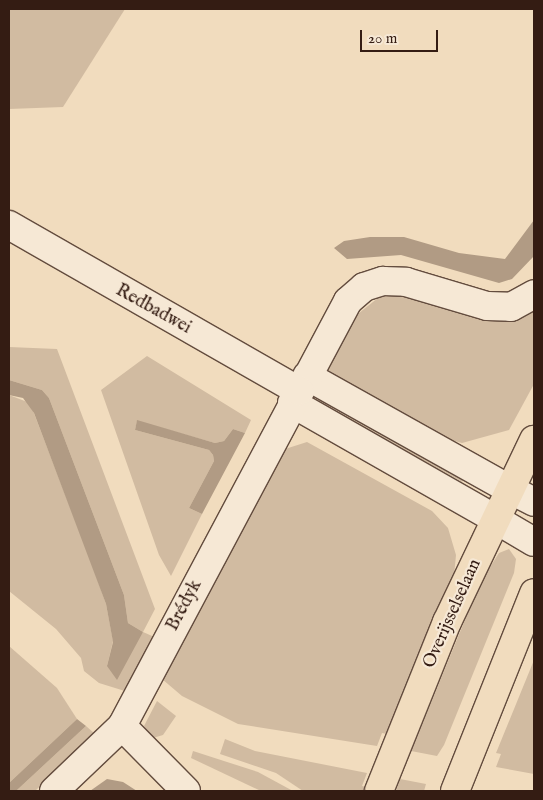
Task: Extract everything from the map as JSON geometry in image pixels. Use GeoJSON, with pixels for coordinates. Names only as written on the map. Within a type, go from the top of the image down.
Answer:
{"type":"FeatureCollection","features":[{"type":"Feature","properties":{"kind":"main road","name":"Overijsselselaan"},"geometry":{"type":"LineString","coordinates":[[380,791],[400,737],[495,519],[534,440]]}},
{"type":"Feature","properties":{"kind":"main road"},"geometry":{"type":"LineString","coordinates":[[455,791],[470,749],[534,593]]}},
{"type":"Feature","properties":{"kind":"street","name":"Redbadwei"},"geometry":{"type":"LineString","coordinates":[[9,225],[299,390],[495,519],[534,542]]}},
{"type":"Feature","properties":{"kind":"street","name":"Brédyk"},"geometry":{"type":"LineString","coordinates":[[54,791],[122,726],[348,301],[364,287],[406,282],[487,306],[511,307],[534,294]]}},
{"type":"Feature","properties":{"kind":"street","name":"Redbadwei"},"geometry":{"type":"LineString","coordinates":[[299,390],[534,502]]}},
{"type":"Feature","properties":{"kind":"street"},"geometry":{"type":"LineString","coordinates":[[122,726],[186,791]]}},
{"type":"Feature","properties":{"kind":"shaded area"},"geometry":{"type":"Polygon","coordinates":[[[9,9],[125,9],[63,107],[9,109],[9,9]]]}},
{"type":"Feature","properties":{"kind":"shaded area"},"geometry":{"type":"Polygon","coordinates":[[[534,220],[534,256],[512,279],[499,283],[401,255],[347,259],[334,248],[344,241],[370,237],[404,237],[459,253],[505,259],[534,220]]]}},
{"type":"Feature","properties":{"kind":"shaded area"},"geometry":{"type":"Polygon","coordinates":[[[392,294],[534,309],[534,384],[509,430],[462,443],[423,432],[320,376],[354,317],[378,298],[392,294]]]}},
{"type":"Feature","properties":{"kind":"shaded area"},"geometry":{"type":"Polygon","coordinates":[[[9,347],[57,349],[155,609],[143,632],[128,623],[124,595],[49,398],[42,390],[9,380],[9,347]]]}},
{"type":"Feature","properties":{"kind":"shaded area"},"geometry":{"type":"Polygon","coordinates":[[[147,356],[251,420],[245,433],[233,429],[224,441],[215,443],[137,421],[135,430],[209,450],[213,455],[214,461],[189,508],[202,514],[171,576],[159,555],[101,390],[147,356]]]}},
{"type":"Feature","properties":{"kind":"shaded area"},"geometry":{"type":"Polygon","coordinates":[[[9,380],[42,390],[49,398],[124,595],[128,623],[143,632],[117,680],[107,666],[113,642],[106,604],[34,413],[23,398],[9,395],[9,380]]]}},
{"type":"Feature","properties":{"kind":"shaded area"},"geometry":{"type":"Polygon","coordinates":[[[322,394],[466,474],[462,482],[318,402],[322,394]]]}},
{"type":"Feature","properties":{"kind":"shaded area"},"geometry":{"type":"Polygon","coordinates":[[[9,395],[30,403],[90,559],[106,604],[113,641],[107,666],[143,632],[159,639],[128,692],[99,683],[84,671],[81,658],[56,629],[9,591],[9,395]]]}},
{"type":"Feature","properties":{"kind":"shaded area"},"geometry":{"type":"Polygon","coordinates":[[[137,420],[215,443],[224,441],[233,429],[245,433],[202,514],[189,508],[214,461],[213,455],[209,450],[135,430],[137,420]]]}},
{"type":"Feature","properties":{"kind":"shaded area"},"geometry":{"type":"Polygon","coordinates":[[[307,442],[432,511],[448,528],[456,555],[454,576],[387,734],[382,733],[377,746],[238,724],[182,696],[162,679],[282,450],[307,442]]]}},
{"type":"Feature","properties":{"kind":"shaded area"},"geometry":{"type":"Polygon","coordinates":[[[509,549],[516,559],[514,573],[444,745],[437,756],[411,751],[481,581],[499,553],[509,549]]]}},
{"type":"Feature","properties":{"kind":"shaded area"},"geometry":{"type":"Polygon","coordinates":[[[9,646],[57,688],[77,719],[9,783],[9,646]]]}},
{"type":"Feature","properties":{"kind":"shaded area"},"geometry":{"type":"Polygon","coordinates":[[[534,660],[534,774],[496,767],[501,754],[496,753],[534,660]]]}},
{"type":"Feature","properties":{"kind":"shaded area"},"geometry":{"type":"Polygon","coordinates":[[[157,701],[176,716],[163,735],[153,738],[144,726],[157,701]]]}},
{"type":"Feature","properties":{"kind":"shaded area"},"geometry":{"type":"Polygon","coordinates":[[[77,719],[86,726],[16,791],[9,791],[9,783],[77,719]]]}},
{"type":"Feature","properties":{"kind":"shaded area"},"geometry":{"type":"Polygon","coordinates":[[[86,726],[95,734],[35,791],[16,791],[86,726]]]}},
{"type":"Feature","properties":{"kind":"shaded area"},"geometry":{"type":"Polygon","coordinates":[[[225,739],[255,751],[367,773],[362,786],[366,787],[364,791],[303,791],[276,773],[220,754],[225,739]]]}},
{"type":"Feature","properties":{"kind":"shaded area"},"geometry":{"type":"Polygon","coordinates":[[[193,751],[258,772],[293,791],[261,791],[191,758],[193,751]]]}},
{"type":"Feature","properties":{"kind":"shaded area"},"geometry":{"type":"Polygon","coordinates":[[[107,779],[123,782],[137,791],[90,791],[107,779]]]}},
{"type":"Feature","properties":{"kind":"shaded area"},"geometry":{"type":"Polygon","coordinates":[[[400,779],[426,784],[424,791],[396,791],[400,779]]]}}]}
